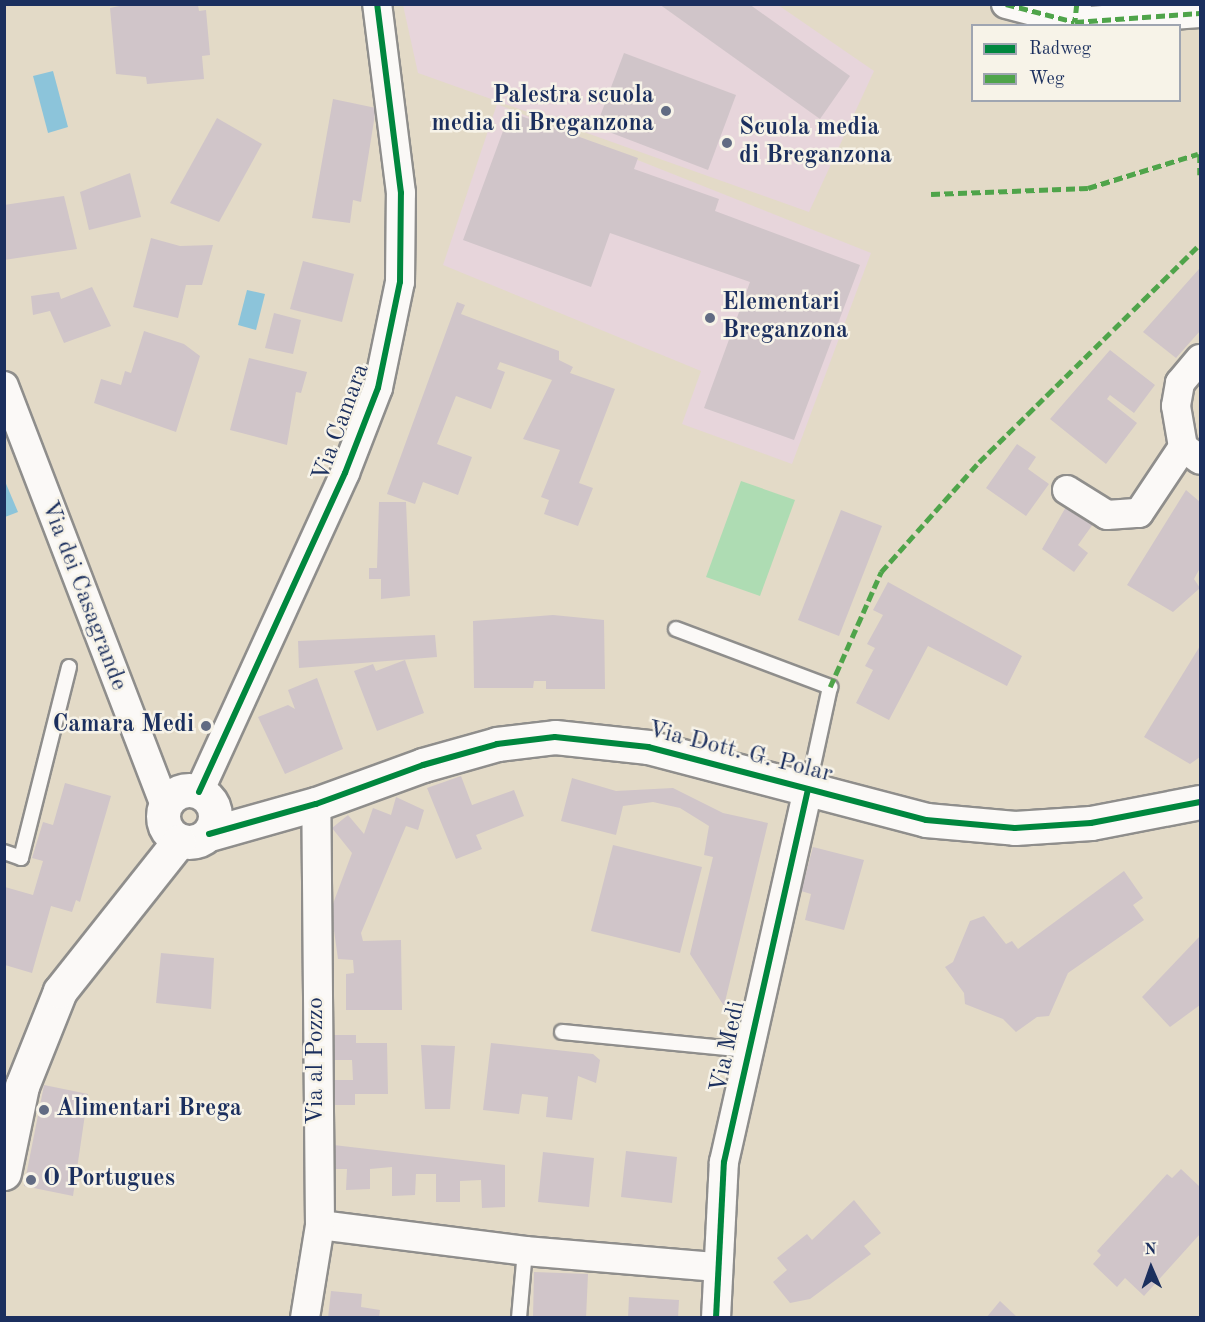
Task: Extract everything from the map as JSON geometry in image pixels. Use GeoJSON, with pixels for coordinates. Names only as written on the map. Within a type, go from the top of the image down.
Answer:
{"type":"FeatureCollection","features":[{"type":"Feature","properties":{"kind":"street","name":"Via Camara"},"geometry":{"type":"LineString","coordinates":[[199,792],[345,473],[378,388],[400,282],[401,193],[377,4]]}},
{"type":"Feature","properties":{"kind":"street"},"geometry":{"type":"LineString","coordinates":[[1006,4],[1076,13],[1200,13]]}},
{"type":"Feature","properties":{"kind":"street"},"geometry":{"type":"LineString","coordinates":[[1067,490],[1107,515],[1139,513],[1192,453],[1178,395],[1200,359]]}},
{"type":"Feature","properties":{"kind":"street","name":"Via dei Casagrande"},"geometry":{"type":"LineString","coordinates":[[8,401],[165,806]]}},
{"type":"Feature","properties":{"kind":"street","name":"Via Dott. G. Polar"},"geometry":{"type":"LineString","coordinates":[[194,837],[316,804],[423,765],[497,744],[555,737],[648,747],[926,820],[1015,828],[1091,823],[1200,802]]}},
{"type":"Feature","properties":{"kind":"street","name":"Via Medi"},"geometry":{"type":"LineString","coordinates":[[716,1317],[724,1162],[745,1050],[808,789]]}},
{"type":"Feature","properties":{"kind":"street"},"geometry":{"type":"LineString","coordinates":[[4,1173],[22,1086],[55,1001],[79,962],[194,837],[215,810],[199,792],[176,794],[165,806],[163,822],[194,837]]}},
{"type":"Feature","properties":{"kind":"street","name":"Via al Pozzo"},"geometry":{"type":"LineString","coordinates":[[305,1317],[320,1225],[316,804]]}},
{"type":"Feature","properties":{"kind":"street"},"geometry":{"type":"LineString","coordinates":[[320,1225],[525,1251],[717,1267]]}},
{"type":"Feature","properties":{"kind":"lane"},"geometry":{"type":"LineString","coordinates":[[676,629],[830,687],[808,789]]}},
{"type":"Feature","properties":{"kind":"lane"},"geometry":{"type":"LineString","coordinates":[[4,852],[21,858],[69,667]]}},
{"type":"Feature","properties":{"kind":"lane"},"geometry":{"type":"LineString","coordinates":[[562,1032],[745,1050]]}},
{"type":"Feature","properties":{"kind":"lane"},"geometry":{"type":"LineString","coordinates":[[519,1317],[525,1251]]}},
{"type":"Feature","properties":{"kind":"shaded area","name":"Scuola media di Breganzona"},"geometry":{"type":"Polygon","coordinates":[[[403,5],[778,5],[874,71],[809,212],[418,73],[403,5]]]}},
{"type":"Feature","properties":{"kind":"shaded area","name":"Elementari Breganzona"},"geometry":{"type":"Polygon","coordinates":[[[497,104],[871,253],[792,464],[682,424],[701,371],[443,265],[497,104]]]}},
{"type":"Feature","properties":{"kind":"green space"},"geometry":{"type":"Polygon","coordinates":[[[741,481],[795,500],[760,596],[706,577],[741,481]]]}},
{"type":"Feature","properties":{"kind":"water"},"geometry":{"type":"Polygon","coordinates":[[[53,71],[68,127],[48,133],[33,76],[53,71]]]}},
{"type":"Feature","properties":{"kind":"water"},"geometry":{"type":"Polygon","coordinates":[[[247,290],[265,294],[256,330],[238,325],[247,290]]]}},
{"type":"Feature","properties":{"kind":"water"},"geometry":{"type":"Polygon","coordinates":[[[4,479],[18,512],[5,517],[4,517],[4,479]]]}},
{"type":"Feature","properties":{"kind":"building","name":"Scuola media di Breganzona"},"geometry":{"type":"Polygon","coordinates":[[[659,4],[749,4],[850,76],[820,119],[659,4]]]}},
{"type":"Feature","properties":{"kind":"building"},"geometry":{"type":"Polygon","coordinates":[[[124,5],[198,5],[199,11],[206,10],[210,55],[202,56],[204,79],[147,84],[146,77],[116,74],[110,8],[124,5]]]}},
{"type":"Feature","properties":{"kind":"building","name":"Palestra scuola media di Breganzona"},"geometry":{"type":"Polygon","coordinates":[[[624,53],[736,95],[708,170],[596,127],[624,53]]]}},
{"type":"Feature","properties":{"kind":"building"},"geometry":{"type":"Polygon","coordinates":[[[333,99],[376,108],[361,202],[353,200],[350,223],[312,218],[333,99]]]}},
{"type":"Feature","properties":{"kind":"building","name":"Elementari Breganzona"},"geometry":{"type":"Polygon","coordinates":[[[510,112],[638,158],[634,169],[719,199],[715,211],[860,265],[794,440],[704,408],[750,282],[610,233],[591,287],[463,240],[510,112]]]}},
{"type":"Feature","properties":{"kind":"building"},"geometry":{"type":"Polygon","coordinates":[[[217,118],[262,144],[219,222],[170,203],[217,118]]]}},
{"type":"Feature","properties":{"kind":"building"},"geometry":{"type":"Polygon","coordinates":[[[130,173],[141,217],[89,230],[80,192],[130,173]]]}},
{"type":"Feature","properties":{"kind":"building"},"geometry":{"type":"Polygon","coordinates":[[[64,196],[77,249],[4,260],[4,205],[64,196]]]}},
{"type":"Feature","properties":{"kind":"building"},"geometry":{"type":"Polygon","coordinates":[[[151,238],[180,246],[213,245],[202,285],[186,285],[178,318],[133,307],[151,238]]]}},
{"type":"Feature","properties":{"kind":"building"},"geometry":{"type":"Polygon","coordinates":[[[303,261],[354,274],[342,322],[290,309],[303,261]]]}},
{"type":"Feature","properties":{"kind":"building"},"geometry":{"type":"Polygon","coordinates":[[[1199,269],[1200,331],[1176,358],[1143,332],[1199,269]]]}},
{"type":"Feature","properties":{"kind":"building"},"geometry":{"type":"Polygon","coordinates":[[[92,287],[111,326],[64,343],[50,311],[33,315],[31,296],[59,292],[61,299],[92,287]]]}},
{"type":"Feature","properties":{"kind":"building"},"geometry":{"type":"Polygon","coordinates":[[[457,302],[465,305],[461,314],[559,351],[559,360],[573,367],[570,373],[615,389],[579,483],[593,488],[578,526],[544,514],[549,500],[541,497],[560,450],[523,439],[552,380],[500,362],[497,369],[505,372],[491,409],[456,396],[437,444],[472,457],[458,495],[423,482],[415,504],[387,494],[457,302]]]}},
{"type":"Feature","properties":{"kind":"building"},"geometry":{"type":"Polygon","coordinates":[[[274,313],[301,320],[293,354],[265,348],[274,313]]]}},
{"type":"Feature","properties":{"kind":"building"},"geometry":{"type":"Polygon","coordinates":[[[144,331],[184,344],[200,356],[176,432],[94,403],[101,379],[121,385],[125,371],[131,373],[144,331]]]}},
{"type":"Feature","properties":{"kind":"building"},"geometry":{"type":"Polygon","coordinates":[[[1110,350],[1155,385],[1134,413],[1110,395],[1107,399],[1137,423],[1106,464],[1050,419],[1110,350]]]}},
{"type":"Feature","properties":{"kind":"building"},"geometry":{"type":"Polygon","coordinates":[[[249,358],[307,372],[301,393],[296,392],[287,445],[230,430],[249,358]]]}},
{"type":"Feature","properties":{"kind":"building"},"geometry":{"type":"Polygon","coordinates":[[[1017,444],[1036,457],[1028,469],[1049,484],[1026,516],[986,488],[1017,444]]]}},
{"type":"Feature","properties":{"kind":"building"},"geometry":{"type":"Polygon","coordinates":[[[1186,490],[1200,502],[1200,568],[1194,579],[1200,588],[1173,612],[1127,585],[1186,490]]]}},
{"type":"Feature","properties":{"kind":"building"},"geometry":{"type":"Polygon","coordinates":[[[379,502],[406,502],[410,596],[381,599],[381,579],[369,579],[369,568],[377,568],[379,502]]]}},
{"type":"Feature","properties":{"kind":"building"},"geometry":{"type":"Polygon","coordinates":[[[1067,505],[1096,520],[1078,545],[1088,553],[1074,572],[1042,549],[1067,505]]]}},
{"type":"Feature","properties":{"kind":"building"},"geometry":{"type":"Polygon","coordinates":[[[841,510],[882,526],[839,636],[798,620],[841,510]]]}},
{"type":"Feature","properties":{"kind":"building"},"geometry":{"type":"Polygon","coordinates":[[[888,582],[1022,656],[1007,686],[928,646],[889,720],[856,703],[873,670],[865,666],[875,648],[867,644],[883,615],[873,610],[888,582]]]}},
{"type":"Feature","properties":{"kind":"building"},"geometry":{"type":"Polygon","coordinates":[[[553,615],[604,620],[605,689],[546,689],[546,681],[534,681],[533,688],[474,688],[473,621],[553,615]]]}},
{"type":"Feature","properties":{"kind":"building"},"geometry":{"type":"Polygon","coordinates":[[[435,635],[437,657],[299,668],[298,641],[435,635]]]}},
{"type":"Feature","properties":{"kind":"building"},"geometry":{"type":"Polygon","coordinates":[[[1200,646],[1200,757],[1190,764],[1144,737],[1200,646]]]}},
{"type":"Feature","properties":{"kind":"building"},"geometry":{"type":"Polygon","coordinates":[[[405,660],[424,713],[377,731],[354,671],[373,664],[376,671],[405,660]]]}},
{"type":"Feature","properties":{"kind":"building"},"geometry":{"type":"Polygon","coordinates":[[[317,678],[343,749],[285,774],[258,717],[288,705],[295,709],[288,690],[317,678]]]}},
{"type":"Feature","properties":{"kind":"building"},"geometry":{"type":"Polygon","coordinates":[[[461,776],[472,805],[514,790],[524,816],[476,835],[482,849],[456,859],[427,788],[461,776]]]}},
{"type":"Feature","properties":{"kind":"building"},"geometry":{"type":"Polygon","coordinates":[[[572,778],[616,791],[673,788],[723,813],[768,823],[724,1006],[690,954],[713,857],[704,855],[709,826],[680,808],[653,802],[623,806],[616,835],[561,821],[572,778]]]}},
{"type":"Feature","properties":{"kind":"building"},"geometry":{"type":"Polygon","coordinates":[[[65,783],[111,796],[80,902],[76,900],[72,912],[51,906],[32,973],[5,965],[5,887],[33,895],[43,861],[32,858],[43,822],[53,825],[65,783]]]}},
{"type":"Feature","properties":{"kind":"building"},"geometry":{"type":"Polygon","coordinates":[[[396,797],[424,810],[418,830],[406,826],[361,933],[363,941],[401,940],[402,1010],[346,1010],[346,974],[354,973],[353,960],[338,959],[331,909],[352,853],[332,828],[348,815],[364,834],[373,808],[391,815],[396,797]]]}},
{"type":"Feature","properties":{"kind":"building"},"geometry":{"type":"Polygon","coordinates":[[[613,845],[702,867],[680,953],[591,931],[613,845]]]}},
{"type":"Feature","properties":{"kind":"building"},"geometry":{"type":"Polygon","coordinates":[[[813,847],[864,860],[844,930],[805,920],[811,894],[801,891],[813,847]]]}},
{"type":"Feature","properties":{"kind":"building"},"geometry":{"type":"Polygon","coordinates":[[[1124,871],[1143,898],[1133,905],[1144,920],[1068,973],[1049,1016],[1037,1017],[1016,1032],[1003,1019],[965,1004],[964,993],[945,967],[953,962],[970,921],[984,916],[1006,944],[1012,941],[1018,949],[1124,871]]]}},
{"type":"Feature","properties":{"kind":"building"},"geometry":{"type":"Polygon","coordinates":[[[1200,936],[1200,1005],[1170,1027],[1142,997],[1200,936]]]}},
{"type":"Feature","properties":{"kind":"building"},"geometry":{"type":"Polygon","coordinates":[[[161,953],[214,958],[211,1009],[156,1003],[161,953]]]}},
{"type":"Feature","properties":{"kind":"building"},"geometry":{"type":"Polygon","coordinates":[[[332,1035],[356,1035],[356,1043],[387,1043],[388,1094],[355,1094],[355,1105],[332,1105],[332,1080],[353,1080],[352,1060],[332,1060],[332,1035]]]}},
{"type":"Feature","properties":{"kind":"building"},"geometry":{"type":"Polygon","coordinates":[[[491,1043],[593,1054],[600,1060],[596,1083],[578,1076],[572,1120],[546,1117],[548,1097],[522,1094],[519,1114],[483,1110],[491,1043]]]}},
{"type":"Feature","properties":{"kind":"building"},"geometry":{"type":"Polygon","coordinates":[[[421,1045],[455,1046],[450,1109],[425,1109],[421,1045]]]}},
{"type":"Feature","properties":{"kind":"building"},"geometry":{"type":"Polygon","coordinates":[[[44,1085],[88,1094],[73,1196],[24,1186],[44,1085]]]}},
{"type":"Feature","properties":{"kind":"building"},"geometry":{"type":"Polygon","coordinates":[[[325,1144],[505,1165],[505,1207],[482,1208],[481,1180],[460,1181],[460,1202],[436,1202],[436,1174],[416,1174],[415,1195],[392,1196],[392,1167],[370,1169],[370,1189],[346,1190],[347,1169],[325,1169],[325,1144]]]}},
{"type":"Feature","properties":{"kind":"building"},"geometry":{"type":"Polygon","coordinates":[[[626,1151],[677,1157],[672,1203],[621,1197],[626,1151]]]}},
{"type":"Feature","properties":{"kind":"building"},"geometry":{"type":"Polygon","coordinates":[[[543,1152],[594,1158],[589,1207],[538,1202],[543,1152]]]}},
{"type":"Feature","properties":{"kind":"building"},"geometry":{"type":"Polygon","coordinates":[[[1181,1169],[1200,1187],[1200,1234],[1144,1296],[1125,1278],[1117,1287],[1093,1264],[1101,1255],[1097,1251],[1167,1174],[1172,1178],[1181,1169]]]}},
{"type":"Feature","properties":{"kind":"building"},"geometry":{"type":"Polygon","coordinates":[[[854,1200],[881,1233],[864,1246],[871,1254],[810,1299],[790,1303],[773,1282],[787,1270],[777,1258],[807,1234],[812,1240],[854,1200]]]}},
{"type":"Feature","properties":{"kind":"building"},"geometry":{"type":"Polygon","coordinates":[[[534,1272],[588,1274],[586,1318],[533,1318],[534,1272]]]}},
{"type":"Feature","properties":{"kind":"building"},"geometry":{"type":"Polygon","coordinates":[[[331,1291],[362,1294],[361,1307],[380,1310],[379,1318],[328,1318],[331,1291]]]}},
{"type":"Feature","properties":{"kind":"building"},"geometry":{"type":"Polygon","coordinates":[[[629,1297],[679,1300],[678,1318],[628,1318],[629,1297]]]}},
{"type":"Feature","properties":{"kind":"building"},"geometry":{"type":"Polygon","coordinates":[[[1000,1301],[1018,1318],[986,1318],[1000,1301]]]}},
{"type":"Feature","properties":{"kind":"marked path"},"geometry":{"type":"LineString","coordinates":[[1006,4],[1075,22]]}},
{"type":"Feature","properties":{"kind":"marked path"},"geometry":{"type":"LineString","coordinates":[[1077,4],[1075,22],[1200,13]]}},
{"type":"Feature","properties":{"kind":"marked path"},"geometry":{"type":"LineString","coordinates":[[931,194],[1088,188],[1198,154]]}},
{"type":"Feature","properties":{"kind":"marked path"},"geometry":{"type":"LineString","coordinates":[[1200,154],[1200,175]]}},
{"type":"Feature","properties":{"kind":"marked path"},"geometry":{"type":"LineString","coordinates":[[830,687],[881,572],[979,462],[1200,244]]}},
{"type":"Feature","properties":{"kind":"cycle path"},"geometry":{"type":"LineString","coordinates":[[199,792],[345,473],[378,388],[400,282],[401,193],[377,4]]}},
{"type":"Feature","properties":{"kind":"cycle path"},"geometry":{"type":"LineString","coordinates":[[209,834],[316,804],[423,765],[497,744],[555,737],[648,747],[926,820],[1015,828],[1091,823],[1200,802]]}},
{"type":"Feature","properties":{"kind":"cycle path"},"geometry":{"type":"LineString","coordinates":[[716,1318],[724,1162],[808,789]]}},
{"type":"Feature","properties":{"kind":"place","name":"Palestra scuola media di Breganzona"},"geometry":{"type":"Point","coordinates":[666,111]}},
{"type":"Feature","properties":{"kind":"place","name":"Scuola media di Breganzona"},"geometry":{"type":"Point","coordinates":[727,143]}},
{"type":"Feature","properties":{"kind":"place","name":"Elementari Breganzona"},"geometry":{"type":"Point","coordinates":[710,318]}},
{"type":"Feature","properties":{"kind":"place","name":"Camara Medi"},"geometry":{"type":"Point","coordinates":[206,726]}},
{"type":"Feature","properties":{"kind":"place","name":"Alimentari Brega"},"geometry":{"type":"Point","coordinates":[44,1110]}},
{"type":"Feature","properties":{"kind":"place","name":"O Portugues"},"geometry":{"type":"Point","coordinates":[31,1180]}}]}
